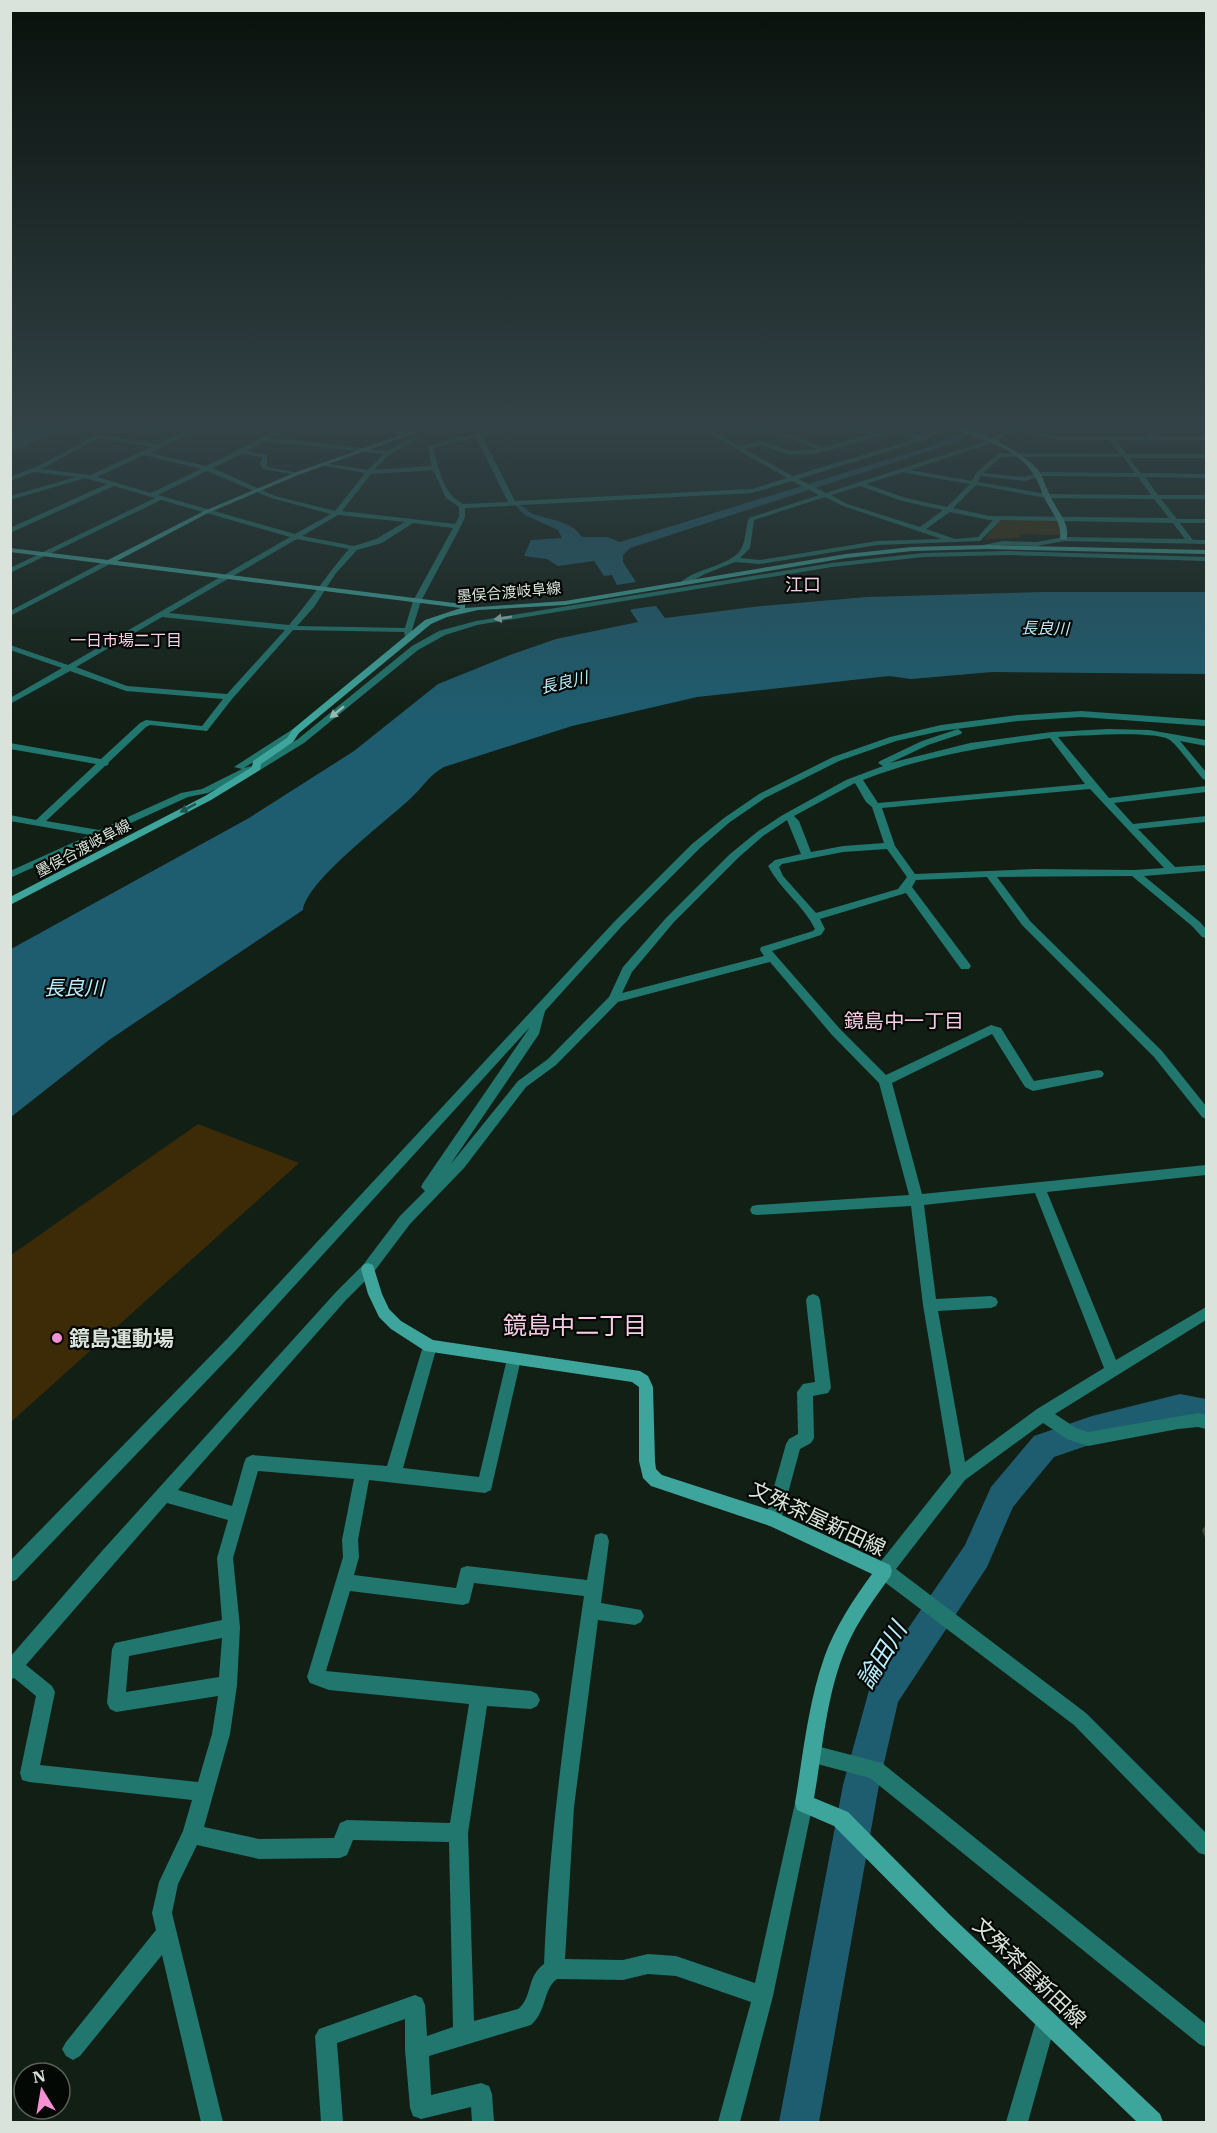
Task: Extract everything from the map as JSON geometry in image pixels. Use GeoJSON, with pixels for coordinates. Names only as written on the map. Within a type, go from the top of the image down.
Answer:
{"type":"FeatureCollection","features":[{"type":"Feature","properties":{"kind":"main road"},"geometry":{"type":"LineString","coordinates":[[108,562],[187,522]]}},
{"type":"Feature","properties":{"kind":"main road"},"geometry":{"type":"LineString","coordinates":[[1061,522],[1064,539]]}},
{"type":"Feature","properties":{"kind":"main road","name":"墨俣合渡岐阜線"},"geometry":{"type":"LineString","coordinates":[[10,902],[198,803],[257,768],[256,763],[290,740],[296,732],[408,634],[440,616],[473,607],[535,607],[846,556],[912,549],[986,547],[1206,552]]}},
{"type":"Feature","properties":{"kind":"main road"},"geometry":{"type":"LineString","coordinates":[[10,550],[473,607]]}},
{"type":"Feature","properties":{"kind":"main road","name":"文殊茶屋新田線"},"geometry":{"type":"LineString","coordinates":[[368,1269],[375,1294],[384,1312],[396,1325],[430,1346],[635,1376],[643,1381],[646,1387],[649,1473],[657,1481],[773,1519],[884,1570],[839,1643],[827,1680],[804,1803],[841,1819],[943,1922],[1152,2122]]}},
{"type":"Feature","properties":{"kind":"street"},"geometry":{"type":"LineString","coordinates":[[10,531],[31,522]]}},
{"type":"Feature","properties":{"kind":"street"},"geometry":{"type":"LineString","coordinates":[[10,571],[107,522]]}},
{"type":"Feature","properties":{"kind":"street"},"geometry":{"type":"LineString","coordinates":[[241,522],[297,537],[354,548],[379,541],[410,522]]}},
{"type":"Feature","properties":{"kind":"street"},"geometry":{"type":"LineString","coordinates":[[10,702],[323,522]]}},
{"type":"Feature","properties":{"kind":"street"},"geometry":{"type":"LineString","coordinates":[[406,522],[458,526]]}},
{"type":"Feature","properties":{"kind":"street"},"geometry":{"type":"LineString","coordinates":[[161,615],[291,628],[408,634],[417,601],[460,522]]}},
{"type":"Feature","properties":{"kind":"street"},"geometry":{"type":"LineString","coordinates":[[684,582],[694,573],[723,566],[734,560],[746,548],[751,522]]}},
{"type":"Feature","properties":{"kind":"street"},"geometry":{"type":"LineString","coordinates":[[896,522],[955,541]]}},
{"type":"Feature","properties":{"kind":"street"},"geometry":{"type":"LineString","coordinates":[[922,529],[932,522]]}},
{"type":"Feature","properties":{"kind":"street"},"geometry":{"type":"LineString","coordinates":[[734,560],[760,562],[877,543],[980,539],[996,522]]}},
{"type":"Feature","properties":{"kind":"street"},"geometry":{"type":"LineString","coordinates":[[1174,522],[1191,542]]}},
{"type":"Feature","properties":{"kind":"street"},"geometry":{"type":"LineString","coordinates":[[986,547],[1003,543],[1037,544],[1064,539],[1206,542]]}},
{"type":"Feature","properties":{"kind":"street"},"geometry":{"type":"LineString","coordinates":[[39,822],[105,763],[143,725],[149,722],[204,729],[229,697],[291,628],[354,548]]}},
{"type":"Feature","properties":{"kind":"street"},"geometry":{"type":"LineString","coordinates":[[846,556],[1009,553],[1206,559]]}},
{"type":"Feature","properties":{"kind":"street"},"geometry":{"type":"LineString","coordinates":[[184,795],[205,791],[251,768],[257,768],[301,741],[415,648],[442,633],[499,619],[832,565],[923,555]]}},
{"type":"Feature","properties":{"kind":"street"},"geometry":{"type":"LineString","coordinates":[[10,614],[108,562]]}},
{"type":"Feature","properties":{"kind":"street"},"geometry":{"type":"LineString","coordinates":[[10,646],[126,688],[229,697]]}},
{"type":"Feature","properties":{"kind":"street"},"geometry":{"type":"LineString","coordinates":[[10,1575],[224,1352],[618,924],[696,846],[762,796],[836,759],[892,739],[941,728],[1018,718],[1081,714],[1206,723]]}},
{"type":"Feature","properties":{"kind":"street"},"geometry":{"type":"LineString","coordinates":[[861,777],[899,754],[931,740],[951,733],[1018,718]]}},
{"type":"Feature","properties":{"kind":"street"},"geometry":{"type":"LineString","coordinates":[[10,875],[98,833],[206,786],[296,732]]}},
{"type":"Feature","properties":{"kind":"street"},"geometry":{"type":"LineString","coordinates":[[405,1220],[459,1164],[522,1084],[552,1062],[614,999],[627,970],[670,920],[734,856],[760,834],[828,792],[890,766],[952,750],[1052,735],[1108,732],[1149,733],[1206,743]]}},
{"type":"Feature","properties":{"kind":"street"},"geometry":{"type":"LineString","coordinates":[[1052,735],[1092,786],[1173,871]]}},
{"type":"Feature","properties":{"kind":"street"},"geometry":{"type":"LineString","coordinates":[[1172,737],[1206,777]]}},
{"type":"Feature","properties":{"kind":"street"},"geometry":{"type":"LineString","coordinates":[[10,746],[105,763]]}},
{"type":"Feature","properties":{"kind":"street"},"geometry":{"type":"LineString","coordinates":[[861,777],[871,802],[876,806],[890,846],[910,882],[965,966]]}},
{"type":"Feature","properties":{"kind":"street"},"geometry":{"type":"LineString","coordinates":[[876,806],[1092,786]]}},
{"type":"Feature","properties":{"kind":"street"},"geometry":{"type":"LineString","coordinates":[[1107,801],[1206,789]]}},
{"type":"Feature","properties":{"kind":"street"},"geometry":{"type":"LineString","coordinates":[[788,816],[795,821],[807,856]]}},
{"type":"Feature","properties":{"kind":"street"},"geometry":{"type":"LineString","coordinates":[[10,818],[98,833]]}},
{"type":"Feature","properties":{"kind":"street"},"geometry":{"type":"LineString","coordinates":[[1129,827],[1206,819]]}},
{"type":"Feature","properties":{"kind":"street"},"geometry":{"type":"LineString","coordinates":[[890,846],[843,849],[778,862],[773,866],[779,877],[814,917],[820,929],[817,933],[765,950],[836,1032],[885,1081],[917,1200],[930,1305],[959,1475]]}},
{"type":"Feature","properties":{"kind":"street"},"geometry":{"type":"LineString","coordinates":[[814,917],[902,891],[910,882],[990,874],[1135,873],[1206,868]]}},
{"type":"Feature","properties":{"kind":"street"},"geometry":{"type":"LineString","coordinates":[[1135,873],[1201,923],[1206,935]]}},
{"type":"Feature","properties":{"kind":"street"},"geometry":{"type":"LineString","coordinates":[[990,874],[1026,923],[1158,1054],[1206,1114]]}},
{"type":"Feature","properties":{"kind":"street"},"geometry":{"type":"LineString","coordinates":[[614,999],[772,958]]}},
{"type":"Feature","properties":{"kind":"street"},"geometry":{"type":"LineString","coordinates":[[202,1792],[29,1773],[46,1692],[12,1669],[164,1494],[341,1296],[368,1269],[405,1220],[535,1031],[539,1011]]}},
{"type":"Feature","properties":{"kind":"street"},"geometry":{"type":"LineString","coordinates":[[885,1081],[991,1029],[997,1031],[1033,1086],[1098,1074]]}},
{"type":"Feature","properties":{"kind":"street"},"geometry":{"type":"LineString","coordinates":[[757,1210],[917,1200],[1206,1170]]}},
{"type":"Feature","properties":{"kind":"street"},"geometry":{"type":"LineString","coordinates":[[1039,1187],[1112,1370]]}},
{"type":"Feature","properties":{"kind":"street"},"geometry":{"type":"LineString","coordinates":[[773,1519],[794,1444],[806,1438],[805,1392],[808,1389],[823,1388],[813,1300]]}},
{"type":"Feature","properties":{"kind":"street"},"geometry":{"type":"LineString","coordinates":[[930,1305],[991,1302]]}},
{"type":"Feature","properties":{"kind":"street"},"geometry":{"type":"LineString","coordinates":[[1206,1313],[1042,1414],[959,1475],[884,1570],[1080,1719],[1206,1846]]}},
{"type":"Feature","properties":{"kind":"street"},"geometry":{"type":"LineString","coordinates":[[393,1474],[430,1346]]}},
{"type":"Feature","properties":{"kind":"street"},"geometry":{"type":"LineString","coordinates":[[212,2122],[162,1913],[169,1882],[192,1834],[202,1792],[221,1734],[228,1685],[231,1627],[225,1558],[252,1463],[393,1474],[485,1485],[514,1359]]}},
{"type":"Feature","properties":{"kind":"street"},"geometry":{"type":"LineString","coordinates":[[1042,1414],[1072,1434],[1088,1439],[1178,1422],[1198,1420],[1206,1422]]}},
{"type":"Feature","properties":{"kind":"street"},"geometry":{"type":"LineString","coordinates":[[363,1473],[350,1540],[351,1557],[316,1677],[329,1681],[531,1700]]}},
{"type":"Feature","properties":{"kind":"street"},"geometry":{"type":"LineString","coordinates":[[164,1494],[237,1515]]}},
{"type":"Feature","properties":{"kind":"street"},"geometry":{"type":"LineString","coordinates":[[554,1969],[555,1915],[561,1837],[601,1541]]}},
{"type":"Feature","properties":{"kind":"street"},"geometry":{"type":"LineString","coordinates":[[344,1582],[463,1597],[467,1574],[594,1589]]}},
{"type":"Feature","properties":{"kind":"street"},"geometry":{"type":"LineString","coordinates":[[591,1610],[635,1616]]}},
{"type":"Feature","properties":{"kind":"street"},"geometry":{"type":"LineString","coordinates":[[228,1685],[116,1703],[121,1649],[231,1627]]}},
{"type":"Feature","properties":{"kind":"street"},"geometry":{"type":"LineString","coordinates":[[464,2034],[458,1833],[479,1696]]}},
{"type":"Feature","properties":{"kind":"street"},"geometry":{"type":"LineString","coordinates":[[813,1754],[876,1770],[1206,2037]]}},
{"type":"Feature","properties":{"kind":"street"},"geometry":{"type":"LineString","coordinates":[[729,2122],[763,1996],[804,1803]]}},
{"type":"Feature","properties":{"kind":"street"},"geometry":{"type":"LineString","coordinates":[[192,1834],[259,1849],[294,1849],[340,1848],[346,1830],[458,1833]]}},
{"type":"Feature","properties":{"kind":"street"},"geometry":{"type":"LineString","coordinates":[[73,2049],[167,1933]]}},
{"type":"Feature","properties":{"kind":"street"},"geometry":{"type":"LineString","coordinates":[[416,2050],[464,2034],[525,2018],[532,2011],[543,1977],[554,1969],[623,1970],[648,1964],[676,1966],[763,1996]]}},
{"type":"Feature","properties":{"kind":"street"},"geometry":{"type":"LineString","coordinates":[[332,2122],[326,2036],[415,2005],[421,2108],[481,2094],[483,2122]]}},
{"type":"Feature","properties":{"kind":"street"},"geometry":{"type":"LineString","coordinates":[[1017,2122],[1046,2020]]}},
{"type":"Feature","properties":{"kind":"shaded area"},"geometry":{"type":"Polygon","coordinates":[[[1000,522],[1058,522],[1062,535],[1019,534],[1020,538],[985,539],[1000,522]]]}},
{"type":"Feature","properties":{"kind":"shaded area","name":"鏡島運動場"},"geometry":{"type":"Polygon","coordinates":[[[198,1124],[299,1163],[11,1422],[11,1255],[198,1124]]]}},
{"type":"Feature","properties":{"kind":"water"},"geometry":{"type":"Polygon","coordinates":[[[539,522],[558,522],[567,524],[582,537],[607,537],[620,542],[686,522],[712,522],[630,548],[623,555],[623,562],[636,582],[617,585],[612,575],[604,576],[594,561],[558,566],[547,559],[524,556],[531,540],[562,538],[558,530],[539,522]]]}},
{"type":"Feature","properties":{"kind":"water","name":"長良川"},"geometry":{"type":"Polygon","coordinates":[[[1043,592],[1206,592],[1206,674],[992,672],[911,679],[889,676],[697,697],[572,726],[444,767],[333,867],[318,883],[303,910],[109,1040],[11,1117],[11,949],[249,818],[354,751],[438,684],[556,639],[638,622],[630,610],[633,609],[656,606],[665,618],[761,606],[867,597],[1043,592]]]}},
{"type":"Feature","properties":{"kind":"waterway","name":"論田川"},"geometry":{"type":"LineString","coordinates":[[799,2122],[861,1785],[883,1695],[976,1556],[1002,1497],[1044,1446],[1092,1430],[1180,1407],[1206,1412]]}},
{"type":"Feature","properties":{"kind":"place","name":"鏡島運動場"},"geometry":{"type":"Point","coordinates":[57,1338]}},
{"type":"Feature","properties":{"kind":"district","name":"江口"},"geometry":{"type":"Point","coordinates":[803,584]}},
{"type":"Feature","properties":{"kind":"district","name":"一日市場二丁目"},"geometry":{"type":"Point","coordinates":[126,640]}},
{"type":"Feature","properties":{"kind":"district","name":"鏡島中一丁目"},"geometry":{"type":"Point","coordinates":[904,1020]}},
{"type":"Feature","properties":{"kind":"district","name":"鏡島中二丁目"},"geometry":{"type":"Point","coordinates":[575,1325]}}]}
